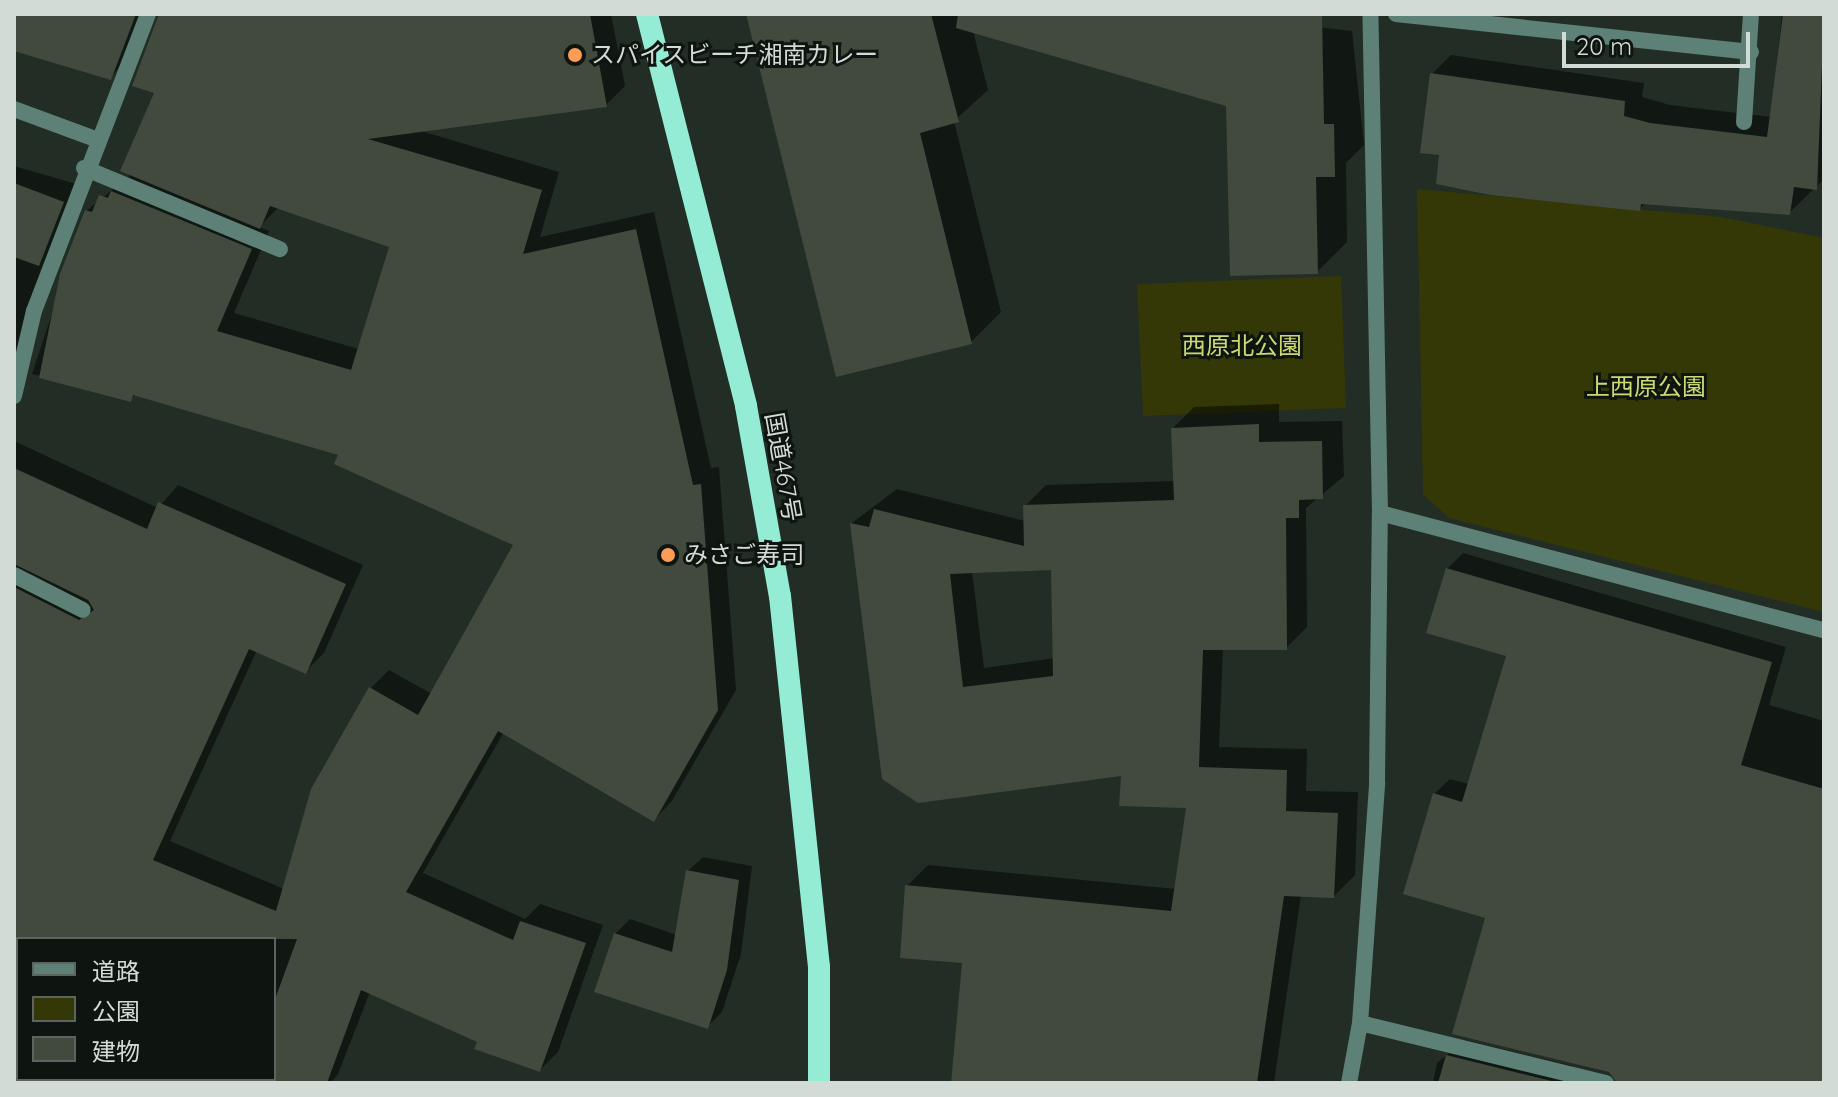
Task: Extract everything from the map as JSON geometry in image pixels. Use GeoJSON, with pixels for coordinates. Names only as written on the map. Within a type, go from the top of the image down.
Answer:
{"type":"FeatureCollection","features":[{"type":"Feature","properties":{"kind":"highway","name":"国道467号"},"geometry":{"type":"LineString","coordinates":[[647,14],[746,406],[780,596],[819,967],[819,1083]]}},
{"type":"Feature","properties":{"kind":"street"},"geometry":{"type":"LineString","coordinates":[[14,396],[34,311],[84,168],[148,14]]}},
{"type":"Feature","properties":{"kind":"street"},"geometry":{"type":"LineString","coordinates":[[1349,1083],[1360,1023],[1377,783],[1380,513],[1370,14]]}},
{"type":"Feature","properties":{"kind":"street"},"geometry":{"type":"LineString","coordinates":[[1396,14],[1751,52]]}},
{"type":"Feature","properties":{"kind":"street"},"geometry":{"type":"LineString","coordinates":[[1744,122],[1751,52],[1751,14]]}},
{"type":"Feature","properties":{"kind":"street"},"geometry":{"type":"LineString","coordinates":[[14,109],[95,139]]}},
{"type":"Feature","properties":{"kind":"street"},"geometry":{"type":"LineString","coordinates":[[84,168],[280,249]]}},
{"type":"Feature","properties":{"kind":"street"},"geometry":{"type":"LineString","coordinates":[[1380,513],[1824,630]]}},
{"type":"Feature","properties":{"kind":"street"},"geometry":{"type":"LineString","coordinates":[[14,575],[83,610]]}},
{"type":"Feature","properties":{"kind":"street"},"geometry":{"type":"LineString","coordinates":[[1360,1023],[1606,1083]]}},
{"type":"Feature","properties":{"kind":"green space","name":"上西原公園"},"geometry":{"type":"Polygon","coordinates":[[[1417,189],[1722,217],[1824,238],[1824,612],[1449,518],[1423,494],[1417,189]]]}},
{"type":"Feature","properties":{"kind":"green space","name":"西原北公園"},"geometry":{"type":"Polygon","coordinates":[[[1341,276],[1346,408],[1143,416],[1137,284],[1341,276]]]}},
{"type":"Feature","properties":{"kind":"building"},"geometry":{"type":"Polygon","coordinates":[[[14,14],[136,14],[111,80],[14,51],[14,14]]]}},
{"type":"Feature","properties":{"kind":"building"},"geometry":{"type":"Polygon","coordinates":[[[159,14],[590,14],[607,107],[368,139],[542,190],[523,254],[636,229],[693,485],[701,484],[718,710],[654,822],[498,731],[406,892],[513,940],[520,921],[586,943],[540,1072],[474,1049],[477,1042],[361,990],[327,1083],[274,1083],[276,997],[297,939],[14,939],[14,587],[79,620],[94,610],[88,600],[14,564],[14,468],[147,529],[158,502],[346,584],[306,674],[249,649],[153,860],[276,911],[311,789],[369,687],[418,715],[513,545],[334,464],[338,455],[133,395],[131,402],[39,378],[60,274],[85,210],[92,212],[99,195],[108,198],[111,191],[252,249],[217,331],[351,370],[389,247],[270,206],[260,229],[120,171],[154,93],[132,86],[159,14]]]}},
{"type":"Feature","properties":{"kind":"building"},"geometry":{"type":"Polygon","coordinates":[[[746,14],[931,14],[959,122],[920,133],[972,344],[836,377],[746,14]]]}},
{"type":"Feature","properties":{"kind":"building"},"geometry":{"type":"Polygon","coordinates":[[[958,14],[1322,14],[1324,124],[1334,124],[1335,177],[1316,177],[1318,274],[1230,276],[1226,106],[956,28],[958,14]]]}},
{"type":"Feature","properties":{"kind":"building"},"geometry":{"type":"Polygon","coordinates":[[[1783,14],[1824,14],[1817,190],[1794,187],[1790,215],[1641,204],[1640,211],[1490,195],[1436,184],[1439,155],[1420,153],[1430,73],[1625,101],[1624,116],[1650,123],[1767,137],[1783,14]]]}},
{"type":"Feature","properties":{"kind":"building"},"geometry":{"type":"Polygon","coordinates":[[[14,183],[64,202],[39,266],[14,257],[14,183]]]}},
{"type":"Feature","properties":{"kind":"building"},"geometry":{"type":"Polygon","coordinates":[[[1259,424],[1259,442],[1322,441],[1323,499],[1299,500],[1299,518],[1286,518],[1287,650],[1203,650],[1199,767],[1287,770],[1286,811],[1338,813],[1334,898],[1284,896],[1257,1083],[951,1083],[962,963],[900,958],[905,885],[1171,911],[1186,808],[1119,806],[1121,776],[918,803],[882,779],[850,523],[869,527],[874,509],[1024,546],[1023,505],[1174,500],[1171,428],[1259,424]],[[1051,570],[950,574],[963,687],[1053,676],[1051,570]]]}},
{"type":"Feature","properties":{"kind":"building"},"geometry":{"type":"Polygon","coordinates":[[[1446,568],[1772,662],[1741,765],[1824,789],[1824,1083],[1617,1083],[1609,1072],[1452,1034],[1485,918],[1403,894],[1433,793],[1462,802],[1506,656],[1426,633],[1446,568]]]}},
{"type":"Feature","properties":{"kind":"building"},"geometry":{"type":"Polygon","coordinates":[[[686,870],[739,880],[727,970],[708,1029],[594,992],[614,933],[672,952],[686,870]]]}},
{"type":"Feature","properties":{"kind":"building"},"geometry":{"type":"Polygon","coordinates":[[[1446,1055],[1560,1083],[1438,1083],[1446,1055]]]}},
{"type":"Feature","properties":{"kind":"place","name":"スパイスビーチ湘南カレー"},"geometry":{"type":"Point","coordinates":[575,55]}},
{"type":"Feature","properties":{"kind":"place","name":"みさご寿司"},"geometry":{"type":"Point","coordinates":[668,555]}}]}
